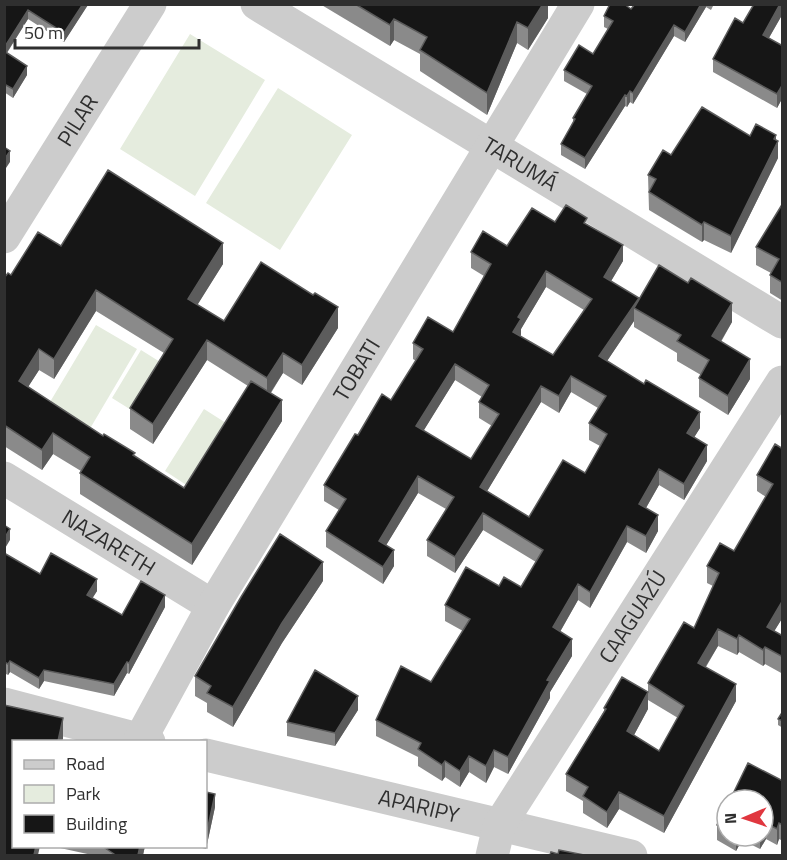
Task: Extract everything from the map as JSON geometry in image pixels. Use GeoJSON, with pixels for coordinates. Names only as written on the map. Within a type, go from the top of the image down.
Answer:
{"type":"FeatureCollection","features":[{"type":"Feature","properties":{"kind":"street","name":"PILAR"},"geometry":{"type":"LineString","coordinates":[[4,237],[150,4]]}},
{"type":"Feature","properties":{"kind":"street","name":"TARUMÁ"},"geometry":{"type":"LineString","coordinates":[[257,4],[783,322]]}},
{"type":"Feature","properties":{"kind":"street","name":"TOBATI"},"geometry":{"type":"LineString","coordinates":[[145,740],[213,606],[578,4]]}},
{"type":"Feature","properties":{"kind":"street","name":"CAAGUAZÚ"},"geometry":{"type":"LineString","coordinates":[[496,841],[783,382]]}},
{"type":"Feature","properties":{"kind":"street","name":"NAZARETH"},"geometry":{"type":"LineString","coordinates":[[4,478],[213,606]]}},
{"type":"Feature","properties":{"kind":"street"},"geometry":{"type":"LineString","coordinates":[[4,704],[145,740]]}},
{"type":"Feature","properties":{"kind":"street","name":"APARIPY"},"geometry":{"type":"LineString","coordinates":[[207,755],[496,841],[631,855]]}},
{"type":"Feature","properties":{"kind":"green space"},"geometry":{"type":"Polygon","coordinates":[[[190,34],[265,80],[195,196],[120,149],[190,34]]]}},
{"type":"Feature","properties":{"kind":"green space"},"geometry":{"type":"Polygon","coordinates":[[[278,88],[352,135],[280,250],[206,203],[278,88]]]}},
{"type":"Feature","properties":{"kind":"green space"},"geometry":{"type":"Polygon","coordinates":[[[96,325],[137,349],[88,432],[47,407],[96,325]]]}},
{"type":"Feature","properties":{"kind":"green space"},"geometry":{"type":"Polygon","coordinates":[[[141,350],[165,365],[136,413],[112,398],[141,350]]]}},
{"type":"Feature","properties":{"kind":"green space"},"geometry":{"type":"Polygon","coordinates":[[[204,409],[237,430],[197,492],[165,471],[204,409]]]}},
{"type":"Feature","properties":{"kind":"building"},"geometry":{"type":"Polygon","coordinates":[[[4,4],[83,4],[64,33],[28,10],[4,48],[4,4]]]}},
{"type":"Feature","properties":{"kind":"building"},"geometry":{"type":"Polygon","coordinates":[[[355,4],[543,4],[528,28],[517,22],[487,93],[420,50],[427,37],[394,19],[390,25],[355,4]]]}},
{"type":"Feature","properties":{"kind":"building"},"geometry":{"type":"Polygon","coordinates":[[[610,4],[624,4],[631,9],[635,4],[701,4],[685,32],[674,25],[633,93],[630,91],[627,96],[625,95],[585,158],[561,144],[592,86],[564,70],[579,45],[593,54],[613,21],[604,16],[610,4]]]}},
{"type":"Feature","properties":{"kind":"building"},"geometry":{"type":"Polygon","coordinates":[[[754,4],[780,4],[763,35],[783,46],[783,84],[777,94],[713,59],[735,18],[743,23],[754,4]]]}},
{"type":"Feature","properties":{"kind":"building"},"geometry":{"type":"Polygon","coordinates":[[[4,51],[27,66],[13,89],[4,84],[4,51]]]}},
{"type":"Feature","properties":{"kind":"building"},"geometry":{"type":"Polygon","coordinates":[[[702,107],[750,136],[756,124],[776,135],[774,139],[778,141],[731,236],[704,222],[702,225],[649,192],[656,179],[648,175],[663,150],[671,155],[702,107]]]}},
{"type":"Feature","properties":{"kind":"building"},"geometry":{"type":"Polygon","coordinates":[[[4,147],[10,151],[4,160],[4,147]]]}},
{"type":"Feature","properties":{"kind":"building"},"geometry":{"type":"Polygon","coordinates":[[[108,170],[223,243],[188,299],[224,321],[261,262],[313,295],[315,293],[338,307],[302,365],[283,353],[267,378],[207,340],[153,424],[130,408],[173,339],[96,290],[54,359],[39,349],[19,381],[103,436],[104,434],[135,453],[133,455],[184,488],[251,381],[282,400],[192,544],[80,473],[90,457],[53,433],[42,450],[4,425],[4,278],[8,273],[11,275],[38,232],[61,246],[108,170]]]}},
{"type":"Feature","properties":{"kind":"building"},"geometry":{"type":"Polygon","coordinates":[[[783,203],[783,283],[770,275],[779,259],[756,247],[783,203]]]}},
{"type":"Feature","properties":{"kind":"building"},"geometry":{"type":"Polygon","coordinates":[[[566,205],[587,218],[584,223],[623,245],[604,277],[639,298],[599,356],[644,384],[646,380],[700,412],[687,433],[707,445],[684,484],[659,469],[639,504],[658,515],[646,536],[627,526],[590,592],[578,584],[553,627],[572,639],[547,680],[550,681],[508,757],[494,750],[486,766],[469,756],[460,771],[445,761],[442,765],[418,749],[421,743],[376,720],[401,666],[431,682],[470,619],[445,605],[466,567],[499,586],[504,577],[521,587],[543,550],[483,513],[455,557],[427,540],[454,497],[418,476],[379,541],[394,550],[383,567],[326,531],[346,499],[324,485],[382,394],[391,400],[423,349],[413,343],[428,317],[453,332],[491,264],[471,252],[483,231],[507,246],[532,208],[555,222],[566,205]],[[546,271],[518,317],[521,319],[513,332],[553,355],[592,299],[546,271]],[[455,364],[416,426],[471,459],[499,414],[479,402],[489,385],[455,364]],[[571,376],[559,396],[541,386],[480,487],[529,517],[563,460],[585,473],[607,434],[589,423],[606,396],[571,376]]]}},
{"type":"Feature","properties":{"kind":"building"},"geometry":{"type":"Polygon","coordinates":[[[659,265],[688,283],[691,278],[732,303],[712,336],[750,359],[728,396],[699,378],[709,360],[677,341],[681,335],[634,308],[659,265]]]}},
{"type":"Feature","properties":{"kind":"building"},"geometry":{"type":"Polygon","coordinates":[[[775,444],[783,449],[783,600],[767,627],[783,636],[783,657],[765,647],[763,650],[739,635],[737,639],[718,629],[698,663],[736,684],[664,816],[619,792],[607,812],[583,796],[588,787],[566,774],[606,709],[604,708],[622,677],[648,692],[627,731],[659,751],[684,706],[648,683],[684,622],[694,628],[719,573],[707,566],[720,543],[734,551],[773,484],[757,475],[775,444]]]}},
{"type":"Feature","properties":{"kind":"building"},"geometry":{"type":"Polygon","coordinates":[[[4,525],[10,529],[4,539],[4,525]]]}},
{"type":"Feature","properties":{"kind":"building"},"geometry":{"type":"Polygon","coordinates":[[[280,534],[323,562],[282,623],[233,707],[207,693],[211,686],[195,676],[280,534]]]}},
{"type":"Feature","properties":{"kind":"building"},"geometry":{"type":"Polygon","coordinates":[[[4,553],[40,574],[51,553],[97,579],[87,595],[122,615],[141,581],[165,595],[129,663],[127,662],[114,684],[44,670],[39,678],[10,661],[8,664],[4,662],[4,553]]]}},
{"type":"Feature","properties":{"kind":"building"},"geometry":{"type":"Polygon","coordinates":[[[315,670],[358,696],[335,733],[287,722],[315,670]]]}},
{"type":"Feature","properties":{"kind":"building"},"geometry":{"type":"Polygon","coordinates":[[[4,705],[63,718],[58,740],[12,740],[12,848],[36,848],[34,855],[4,855],[4,705]]]}},
{"type":"Feature","properties":{"kind":"building"},"geometry":{"type":"Polygon","coordinates":[[[783,711],[783,721],[778,719],[783,711]]]}},
{"type":"Feature","properties":{"kind":"building"},"geometry":{"type":"Polygon","coordinates":[[[748,763],[783,781],[783,825],[779,823],[777,829],[775,828],[775,788],[736,788],[748,763]]]}},
{"type":"Feature","properties":{"kind":"building"},"geometry":{"type":"Polygon","coordinates":[[[207,792],[215,794],[207,831],[207,792]]]}},
{"type":"Feature","properties":{"kind":"building"},"geometry":{"type":"Polygon","coordinates":[[[105,848],[140,848],[138,855],[115,855],[105,848]]]}},
{"type":"Feature","properties":{"kind":"building"},"geometry":{"type":"Polygon","coordinates":[[[559,850],[584,855],[550,855],[551,852],[558,854],[559,850]]]}}]}
